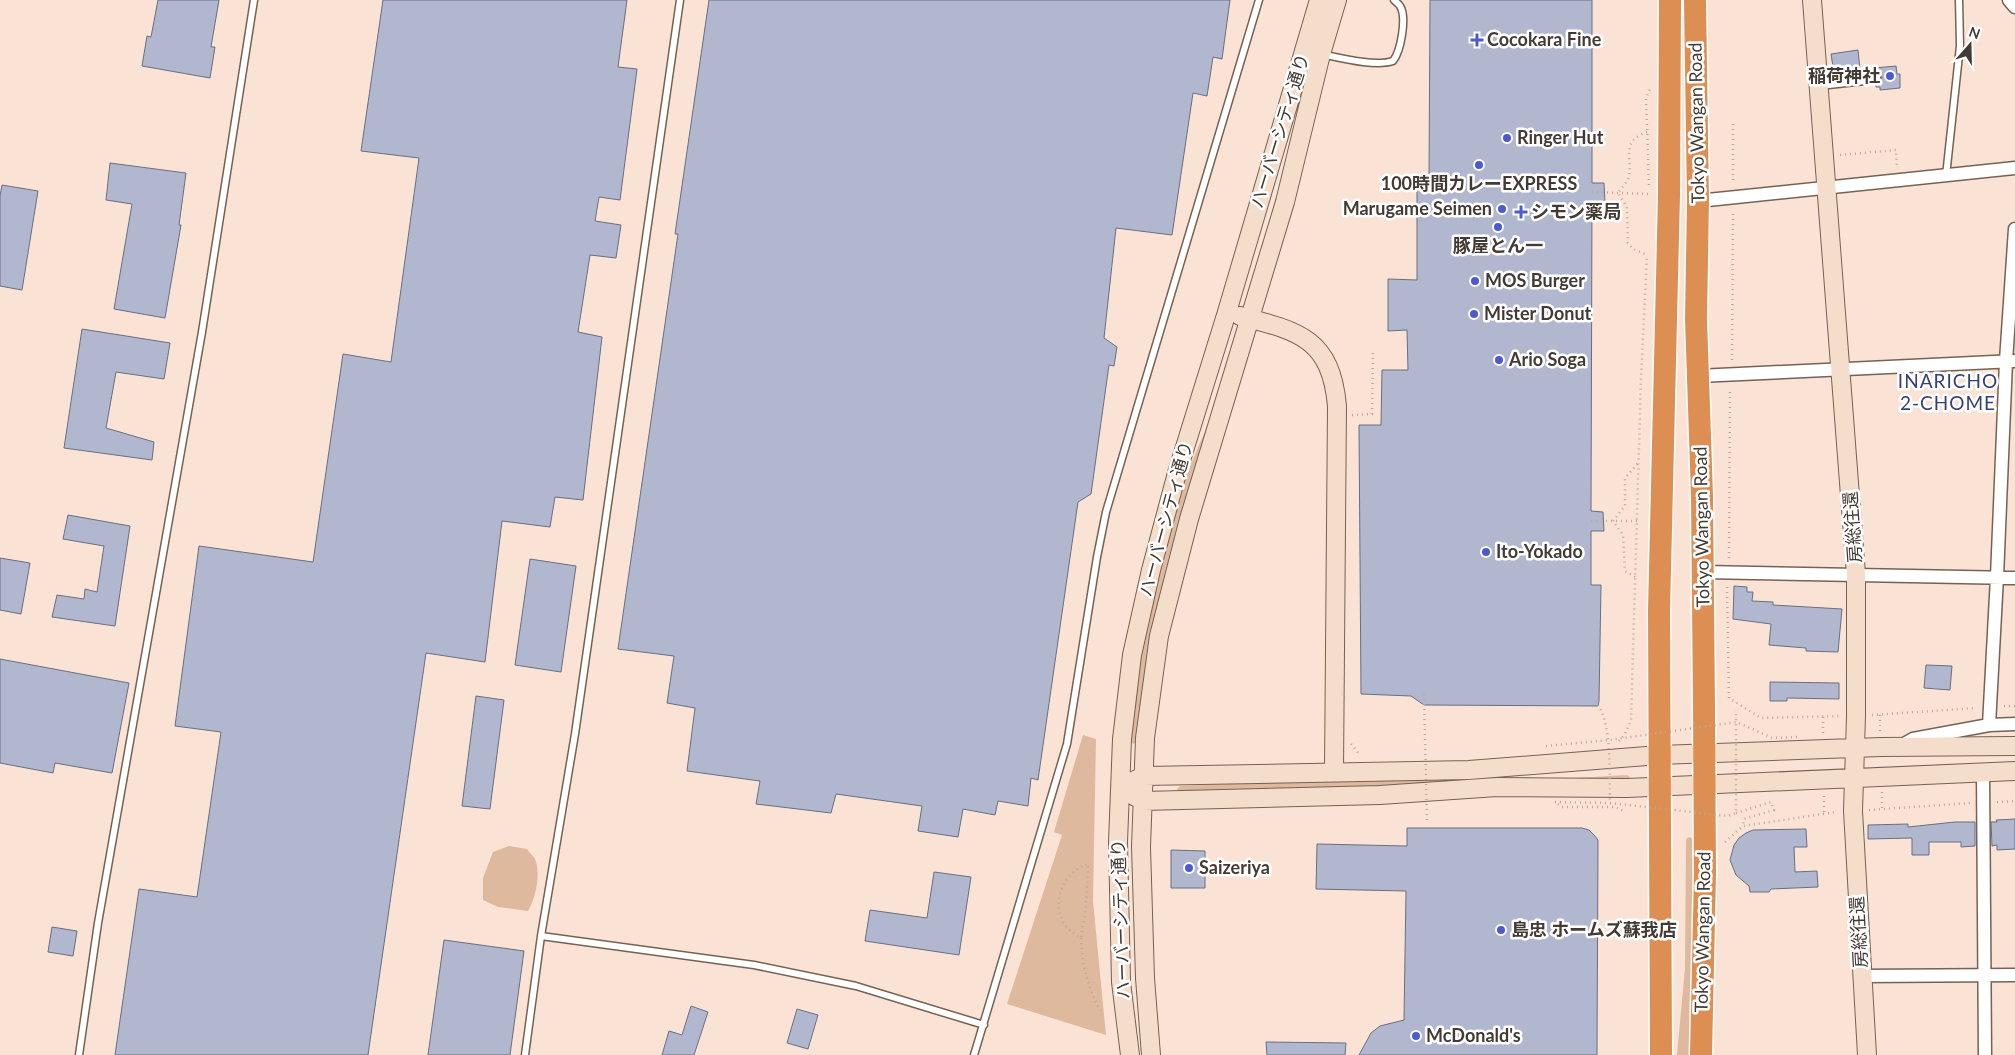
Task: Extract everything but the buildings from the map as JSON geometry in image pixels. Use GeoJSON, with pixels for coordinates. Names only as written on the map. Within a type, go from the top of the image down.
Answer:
{"type":"FeatureCollection","features":[{"type":"Feature","properties":{"kind":"highway","name":"Tokyo Wangan Road"},"geometry":{"type":"LineString","coordinates":[[1661,1055],[1659,612],[1669,204],[1670,0]]}},
{"type":"Feature","properties":{"kind":"highway","name":"Tokyo Wangan Road"},"geometry":{"type":"LineString","coordinates":[[1695,0],[1698,201],[1696,319],[1703,572],[1705,753],[1705,874],[1701,1055]]}},
{"type":"Feature","properties":{"kind":"street","name":"ハーバーシティ通り"},"geometry":{"type":"LineString","coordinates":[[1130,1055],[1121,982],[1118,842],[1119,787],[1128,680],[1149,578],[1177,473],[1227,312],[1319,0]]}},
{"type":"Feature","properties":{"kind":"street","name":"ハーバーシティ通り"},"geometry":{"type":"LineString","coordinates":[[1151,1055],[1144,968],[1141,847],[1145,738],[1162,626],[1189,520],[1285,202],[1321,54],[1337,0]]}},
{"type":"Feature","properties":{"kind":"street","name":"房総往還"},"geometry":{"type":"LineString","coordinates":[[1812,0],[1842,368],[1856,574],[1853,827],[1867,1055]]}},
{"type":"Feature","properties":{"kind":"street"},"geometry":{"type":"LineString","coordinates":[[2009,0],[2015,7]]}},
{"type":"Feature","properties":{"kind":"street"},"geometry":{"type":"LineString","coordinates":[[1819,83],[1874,77]]}},
{"type":"Feature","properties":{"kind":"street"},"geometry":{"type":"LineString","coordinates":[[1698,201],[2015,168]]}},
{"type":"Feature","properties":{"kind":"street"},"geometry":{"type":"LineString","coordinates":[[1988,726],[2010,361],[2015,229]]}},
{"type":"Feature","properties":{"kind":"street"},"geometry":{"type":"LineString","coordinates":[[1227,312],[1286,328],[1311,342],[1322,354],[1331,370],[1336,388],[1334,771]]}},
{"type":"Feature","properties":{"kind":"street"},"geometry":{"type":"LineString","coordinates":[[1698,376],[2010,361]]}},
{"type":"Feature","properties":{"kind":"street"},"geometry":{"type":"LineString","coordinates":[[1703,572],[2015,578]]}},
{"type":"Feature","properties":{"kind":"street"},"geometry":{"type":"LineString","coordinates":[[1899,747],[1913,739],[1988,726],[2015,724]]}},
{"type":"Feature","properties":{"kind":"street"},"geometry":{"type":"LineString","coordinates":[[1119,787],[1144,776],[1469,770],[1659,755],[1854,748],[2015,746]]}},
{"type":"Feature","properties":{"kind":"street"},"geometry":{"type":"LineString","coordinates":[[1119,787],[1143,801],[1380,795],[1488,787],[1659,787],[2015,771]]}},
{"type":"Feature","properties":{"kind":"street"},"geometry":{"type":"LineString","coordinates":[[1983,773],[1985,1055]]}},
{"type":"Feature","properties":{"kind":"street"},"geometry":{"type":"LineString","coordinates":[[1861,976],[2015,975]]}},
{"type":"Feature","properties":{"kind":"lane"},"geometry":{"type":"LineString","coordinates":[[79,1055],[98,923],[200,341],[254,0]]}},
{"type":"Feature","properties":{"kind":"lane"},"geometry":{"type":"LineString","coordinates":[[526,1055],[541,936],[575,734],[680,0]]}},
{"type":"Feature","properties":{"kind":"lane"},"geometry":{"type":"LineString","coordinates":[[974,1055],[1066,744],[1096,557],[1106,512],[1259,0]]}},
{"type":"Feature","properties":{"kind":"lane"},"geometry":{"type":"LineString","coordinates":[[1321,54],[1348,60],[1387,63],[1393,61],[1401,48],[1402,13],[1400,5],[1394,0]]}},
{"type":"Feature","properties":{"kind":"lane"},"geometry":{"type":"LineString","coordinates":[[1946,176],[1960,46],[1959,0]]}},
{"type":"Feature","properties":{"kind":"lane"},"geometry":{"type":"LineString","coordinates":[[541,936],[754,965],[856,986],[984,1025]]}},
{"type":"Feature","properties":{"kind":"path"},"geometry":{"type":"LineString","coordinates":[[1649,200],[1646,98],[1651,84]]}},
{"type":"Feature","properties":{"kind":"path"},"geometry":{"type":"LineString","coordinates":[[1732,124],[1734,183]]}},
{"type":"Feature","properties":{"kind":"path"},"geometry":{"type":"LineString","coordinates":[[1618,193],[1629,178],[1629,146],[1632,140],[1647,132]]}},
{"type":"Feature","properties":{"kind":"path"},"geometry":{"type":"LineString","coordinates":[[1825,156],[1896,150]]}},
{"type":"Feature","properties":{"kind":"path"},"geometry":{"type":"LineString","coordinates":[[1592,192],[1649,194]]}},
{"type":"Feature","properties":{"kind":"path"},"geometry":{"type":"LineString","coordinates":[[1618,193],[1627,207],[1628,243],[1633,249],[1647,256]]}},
{"type":"Feature","properties":{"kind":"path"},"geometry":{"type":"LineString","coordinates":[[1732,360],[1733,207]]}},
{"type":"Feature","properties":{"kind":"path"},"geometry":{"type":"LineString","coordinates":[[1606,746],[1620,740],[1631,720],[1648,246]]}},
{"type":"Feature","properties":{"kind":"path"},"geometry":{"type":"LineString","coordinates":[[1350,416],[1372,414],[1373,351]]}},
{"type":"Feature","properties":{"kind":"path"},"geometry":{"type":"LineString","coordinates":[[1729,560],[1730,381]]}},
{"type":"Feature","properties":{"kind":"path"},"geometry":{"type":"LineString","coordinates":[[1613,521],[1625,506],[1625,478],[1639,462]]}},
{"type":"Feature","properties":{"kind":"path"},"geometry":{"type":"LineString","coordinates":[[1591,521],[1637,521]]}},
{"type":"Feature","properties":{"kind":"path"},"geometry":{"type":"LineString","coordinates":[[1613,521],[1623,535],[1626,571],[1635,577]]}},
{"type":"Feature","properties":{"kind":"path"},"geometry":{"type":"LineString","coordinates":[[1727,584],[1729,698],[1761,718],[1822,717]]}},
{"type":"Feature","properties":{"kind":"path"},"geometry":{"type":"LineString","coordinates":[[1424,694],[1427,822]]}},
{"type":"Feature","properties":{"kind":"path"},"geometry":{"type":"LineString","coordinates":[[1595,701],[1601,707],[1609,740],[1610,804]]}},
{"type":"Feature","properties":{"kind":"path"},"geometry":{"type":"LineString","coordinates":[[2001,707],[2015,706]]}},
{"type":"Feature","properties":{"kind":"path"},"geometry":{"type":"LineString","coordinates":[[1867,716],[1974,708]]}},
{"type":"Feature","properties":{"kind":"path"},"geometry":{"type":"LineString","coordinates":[[1736,710],[1736,813]]}},
{"type":"Feature","properties":{"kind":"path"},"geometry":{"type":"LineString","coordinates":[[1553,750],[1546,746],[1609,740],[1737,722],[1772,738],[1798,737]]}},
{"type":"Feature","properties":{"kind":"path"},"geometry":{"type":"LineString","coordinates":[[1350,740],[1358,755],[1367,758]]}},
{"type":"Feature","properties":{"kind":"path"},"geometry":{"type":"LineString","coordinates":[[1423,755],[1432,754]]}},
{"type":"Feature","properties":{"kind":"path"},"geometry":{"type":"LineString","coordinates":[[1997,802],[2015,801]]}},
{"type":"Feature","properties":{"kind":"path"},"geometry":{"type":"LineString","coordinates":[[1624,811],[1615,807],[1562,807],[1555,802],[1610,804],[1728,816],[1771,802],[1774,810],[1744,819],[1743,826]]}},
{"type":"Feature","properties":{"kind":"path"},"geometry":{"type":"LineString","coordinates":[[1868,810],[1967,803]]}},
{"type":"Feature","properties":{"kind":"path"},"geometry":{"type":"LineString","coordinates":[[1725,842],[1743,826],[1838,812]]}},
{"type":"Feature","properties":{"kind":"path"},"geometry":{"type":"LineString","coordinates":[[1080,937],[1072,933],[1062,919],[1059,893],[1066,878],[1079,867],[1088,864],[1086,907],[1080,937],[1082,959],[1087,980],[1100,1011]]}},
{"type":"Feature","properties":{"kind":"shaded area"},"geometry":{"type":"Polygon","coordinates":[[[1211,418],[1137,742],[1133,744],[1130,741],[1133,709],[1155,581],[1182,488],[1211,418]]]}},
{"type":"Feature","properties":{"kind":"shaded area"},"geometry":{"type":"Polygon","coordinates":[[[1083,735],[1096,739],[1093,901],[1106,1035],[1007,1004],[1062,835],[1054,832],[1083,735]]]}},
{"type":"Feature","properties":{"kind":"shaded area"},"geometry":{"type":"Polygon","coordinates":[[[1627,775],[1630,777],[1629,779],[1490,780],[1356,788],[1177,792],[1180,786],[1355,779],[1461,779],[1502,776],[1558,779],[1627,775]]]}},
{"type":"Feature","properties":{"kind":"shaded area"},"geometry":{"type":"Polygon","coordinates":[[[1690,837],[1692,839],[1693,901],[1690,1055],[1677,1055],[1685,968],[1686,840],[1690,837]]]}},
{"type":"Feature","properties":{"kind":"shaded area"},"geometry":{"type":"Polygon","coordinates":[[[509,846],[527,849],[537,865],[537,885],[528,911],[498,907],[483,900],[483,878],[493,852],[509,846]]]}},
{"type":"Feature","properties":{"kind":"place","name":"Cocokara Fine"},"geometry":{"type":"Point","coordinates":[1477,40]}},
{"type":"Feature","properties":{"kind":"place","name":"稲荷神社"},"geometry":{"type":"Point","coordinates":[1890,76]}},
{"type":"Feature","properties":{"kind":"place","name":"Ringer Hut"},"geometry":{"type":"Point","coordinates":[1507,138]}},
{"type":"Feature","properties":{"kind":"place","name":"100時間カレーEXPRESS"},"geometry":{"type":"Point","coordinates":[1479,165]}},
{"type":"Feature","properties":{"kind":"place","name":"Marugame Seimen"},"geometry":{"type":"Point","coordinates":[1502,209]}},
{"type":"Feature","properties":{"kind":"place","name":"シモン薬局"},"geometry":{"type":"Point","coordinates":[1521,212]}},
{"type":"Feature","properties":{"kind":"place","name":"豚屋とん一"},"geometry":{"type":"Point","coordinates":[1498,227]}},
{"type":"Feature","properties":{"kind":"place","name":"MOS Burger"},"geometry":{"type":"Point","coordinates":[1475,281]}},
{"type":"Feature","properties":{"kind":"place","name":"Mister Donut"},"geometry":{"type":"Point","coordinates":[1474,314]}},
{"type":"Feature","properties":{"kind":"place","name":"Ario Soga"},"geometry":{"type":"Point","coordinates":[1499,360]}},
{"type":"Feature","properties":{"kind":"place","name":"Ito-Yokado"},"geometry":{"type":"Point","coordinates":[1486,552]}},
{"type":"Feature","properties":{"kind":"place","name":"Saizeriya"},"geometry":{"type":"Point","coordinates":[1189,868]}},
{"type":"Feature","properties":{"kind":"place","name":"島忠 ホームズ蘇我店"},"geometry":{"type":"Point","coordinates":[1501,930]}},
{"type":"Feature","properties":{"kind":"place","name":"McDonald's"},"geometry":{"type":"Point","coordinates":[1416,1036]}},
{"type":"Feature","properties":{"kind":"district","name":"INARICHO 2-CHOME"},"geometry":{"type":"Point","coordinates":[1948,392]}}]}
